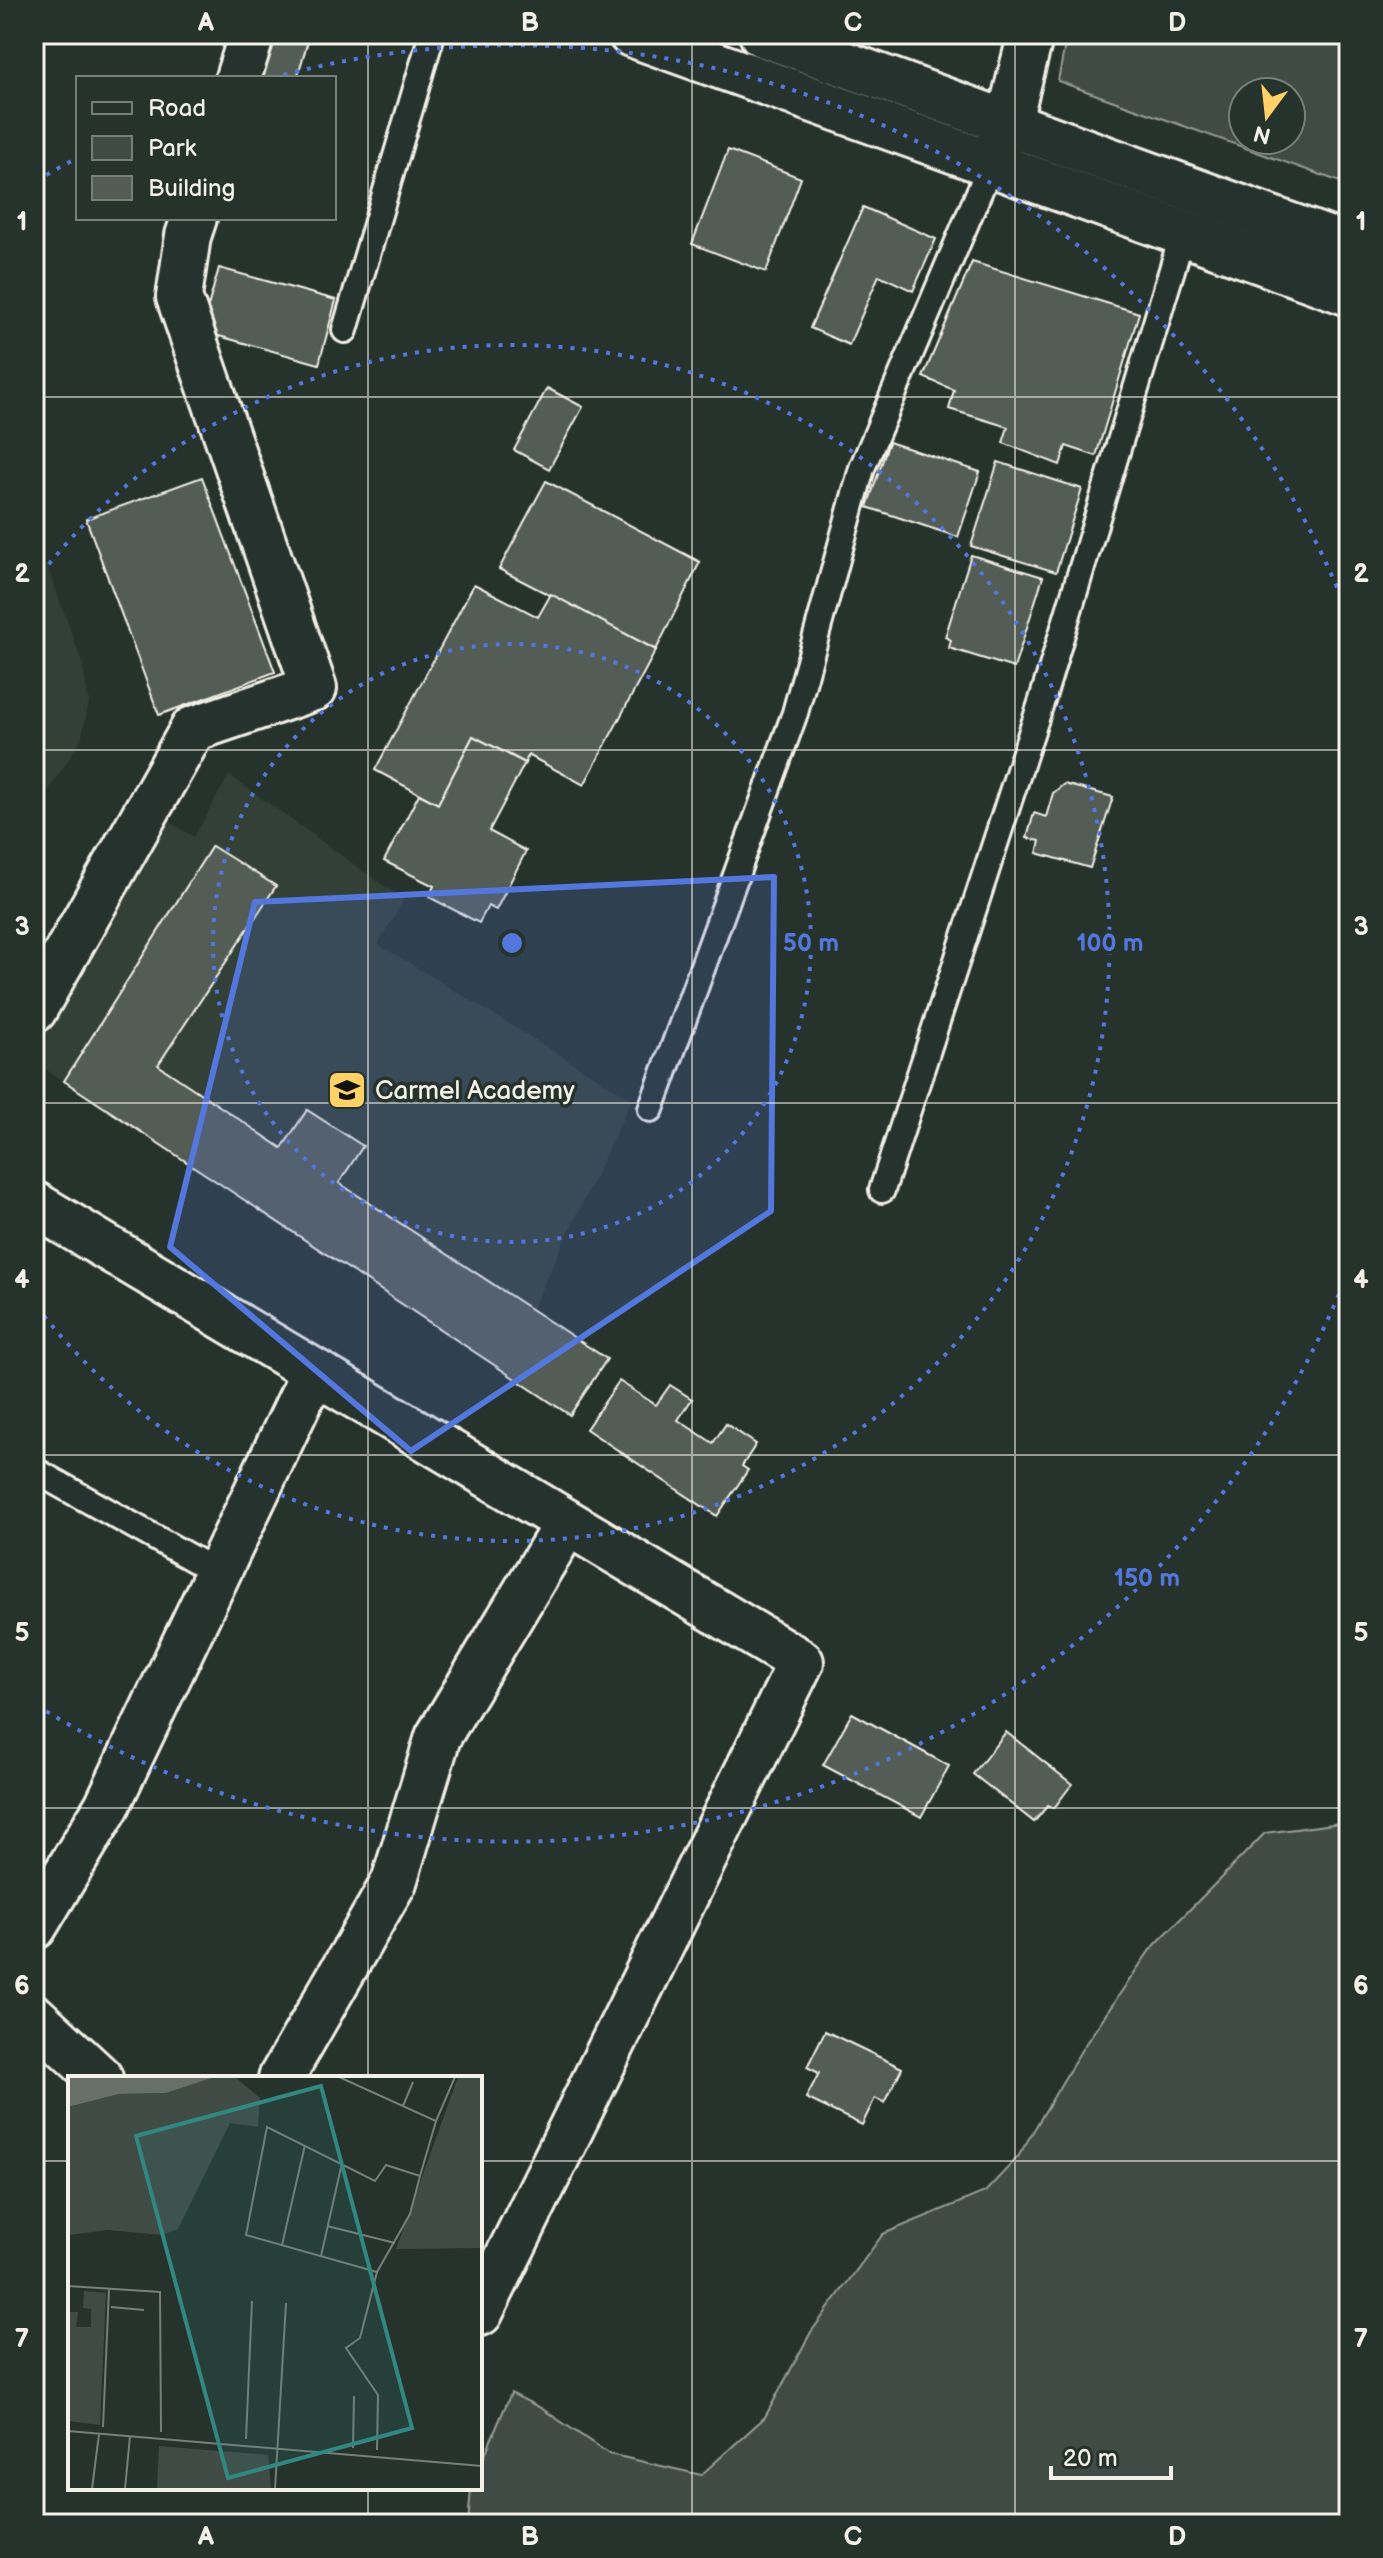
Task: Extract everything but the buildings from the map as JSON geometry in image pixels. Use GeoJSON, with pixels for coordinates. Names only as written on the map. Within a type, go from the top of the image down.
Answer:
{"type":"FeatureCollection","features":[{"type":"Feature","properties":{"kind":"main road"},"geometry":{"type":"LineString","coordinates":[[239,76],[252,34]]}},
{"type":"Feature","properties":{"kind":"main road"},"geometry":{"type":"LineString","coordinates":[[631,34],[1349,293]]}},
{"type":"Feature","properties":{"kind":"main road"},"geometry":{"type":"LineString","coordinates":[[762,34],[1349,247]]}},
{"type":"Feature","properties":{"kind":"main road"},"geometry":{"type":"LineString","coordinates":[[991,164],[1008,124],[1031,34]]}},
{"type":"Feature","properties":{"kind":"main road"},"geometry":{"type":"LineString","coordinates":[[34,1010],[193,729],[314,688],[179,297],[193,220]]}},
{"type":"Feature","properties":{"kind":"main road"},"geometry":{"type":"LineString","coordinates":[[34,1204],[801,1662],[482,2309]]}},
{"type":"Feature","properties":{"kind":"main road"},"geometry":{"type":"LineString","coordinates":[[34,1927],[107,1806],[313,1373]]}},
{"type":"Feature","properties":{"kind":"main road"},"geometry":{"type":"LineString","coordinates":[[282,2076],[394,1882],[438,1737],[567,1523]]}},
{"type":"Feature","properties":{"kind":"main road"},"geometry":{"type":"LineString","coordinates":[[34,2017],[98,2076]]}},
{"type":"Feature","properties":{"kind":"lane"},"geometry":{"type":"LineString","coordinates":[[345,330],[432,34]]}},
{"type":"Feature","properties":{"kind":"lane"},"geometry":{"type":"LineString","coordinates":[[651,1109],[795,713],[862,468],[991,164]]}},
{"type":"Feature","properties":{"kind":"lane"},"geometry":{"type":"LineString","coordinates":[[882,1190],[1042,700],[1183,233]]}},
{"type":"Feature","properties":{"kind":"lane"},"geometry":{"type":"LineString","coordinates":[[34,1470],[218,1573]]}},
{"type":"Feature","properties":{"kind":"highlighted area"},"geometry":{"type":"Polygon","coordinates":[[[774,877],[771,1211],[411,1451],[170,1247],[255,902],[774,877]]]}},
{"type":"Feature","properties":{"kind":"shaded area"},"geometry":{"type":"Polygon","coordinates":[[[34,562],[47,566],[82,662],[89,702],[81,740],[34,813],[34,562]]]}},
{"type":"Feature","properties":{"kind":"shaded area","name":"Carmel Academy"},"geometry":{"type":"Polygon","coordinates":[[[229,775],[404,900],[378,944],[632,1099],[532,1309],[607,1359],[570,1415],[34,1062],[34,1052],[169,822],[194,837],[229,775]]]}},
{"type":"Feature","properties":{"kind":"green space"},"geometry":{"type":"Polygon","coordinates":[[[1067,34],[1349,34],[1349,185],[1268,156],[1307,156],[1307,76],[1227,76],[1227,141],[1058,81],[1067,34]]]}},
{"type":"Feature","properties":{"kind":"green space"},"geometry":{"type":"Polygon","coordinates":[[[1349,1822],[1349,2524],[468,2524],[471,2490],[482,2490],[482,2461],[511,2393],[541,2408],[609,2454],[701,2475],[765,2417],[811,2332],[883,2234],[985,2192],[1018,2157],[1082,2049],[1150,1950],[1265,1833],[1349,1822]]]}},
{"type":"Feature","properties":{"kind":"place","name":"Carmel Academy"},"geometry":{"type":"Point","coordinates":[347,1090]}}]}
